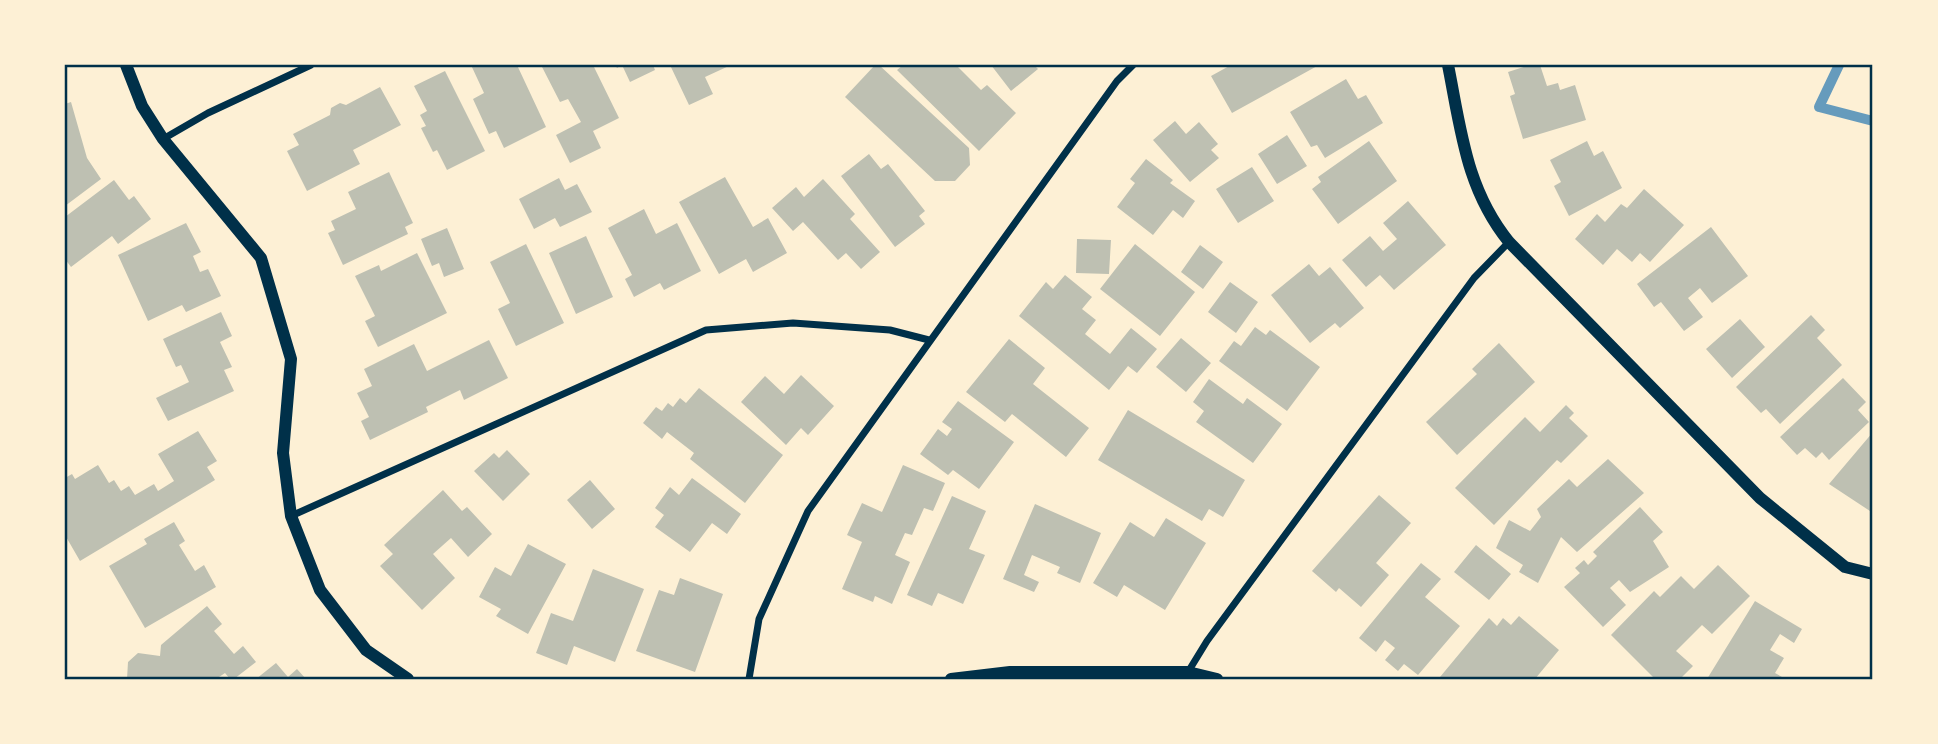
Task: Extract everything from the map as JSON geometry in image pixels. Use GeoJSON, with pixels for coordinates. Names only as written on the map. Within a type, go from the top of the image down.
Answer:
{"type":"FeatureCollection","features":[{"type":"Feature","properties":{"kind":"street"},"geometry":{"type":"LineString","coordinates":[[126,65],[142,106],[163,139],[261,258],[291,359],[283,453],[291,516],[320,590],[366,650],[408,679]]}},
{"type":"Feature","properties":{"kind":"street"},"geometry":{"type":"LineString","coordinates":[[163,139],[208,113],[311,65]]}},
{"type":"Feature","properties":{"kind":"street"},"geometry":{"type":"LineString","coordinates":[[748,679],[759,619],[808,511],[929,340],[1118,81],[1133,65]]}},
{"type":"Feature","properties":{"kind":"street"},"geometry":{"type":"LineString","coordinates":[[1448,65],[1469,172],[1493,222],[1509,242],[1760,498],[1845,567],[1873,573]]}},
{"type":"Feature","properties":{"kind":"street"},"geometry":{"type":"LineString","coordinates":[[1188,672],[1207,641],[1474,278],[1509,242]]}},
{"type":"Feature","properties":{"kind":"street"},"geometry":{"type":"LineString","coordinates":[[291,516],[706,330],[793,323],[890,330],[929,340]]}},
{"type":"Feature","properties":{"kind":"street"},"geometry":{"type":"LineString","coordinates":[[951,679],[1010,672],[1188,672],[1217,679]]}},
{"type":"Feature","properties":{"kind":"building"},"geometry":{"type":"Polygon","coordinates":[[[471,65],[517,65],[546,127],[504,148],[496,131],[489,134],[473,99],[484,93],[471,65]]]}},
{"type":"Feature","properties":{"kind":"building"},"geometry":{"type":"Polygon","coordinates":[[[541,65],[593,65],[619,118],[593,131],[601,148],[570,163],[556,135],[581,122],[568,99],[560,102],[541,65]]]}},
{"type":"Feature","properties":{"kind":"building"},"geometry":{"type":"Polygon","coordinates":[[[622,65],[653,65],[655,70],[630,82],[622,65]]]}},
{"type":"Feature","properties":{"kind":"building"},"geometry":{"type":"Polygon","coordinates":[[[670,65],[731,65],[705,77],[713,94],[689,105],[670,65]]]}},
{"type":"Feature","properties":{"kind":"building"},"geometry":{"type":"Polygon","coordinates":[[[875,65],[879,65],[969,148],[970,165],[955,181],[935,181],[845,97],[875,65]]]}},
{"type":"Feature","properties":{"kind":"building"},"geometry":{"type":"Polygon","coordinates":[[[903,65],[959,65],[981,90],[987,85],[1016,113],[979,151],[897,70],[903,65]]]}},
{"type":"Feature","properties":{"kind":"building"},"geometry":{"type":"Polygon","coordinates":[[[991,65],[1034,65],[1038,69],[1011,91],[991,65]]]}},
{"type":"Feature","properties":{"kind":"building"},"geometry":{"type":"Polygon","coordinates":[[[1231,65],[1319,65],[1232,113],[1211,76],[1231,65]]]}},
{"type":"Feature","properties":{"kind":"building"},"geometry":{"type":"Polygon","coordinates":[[[1530,65],[1540,65],[1547,86],[1558,83],[1560,90],[1575,85],[1586,120],[1523,139],[1510,96],[1515,94],[1508,72],[1530,65]]]}},
{"type":"Feature","properties":{"kind":"building"},"geometry":{"type":"Polygon","coordinates":[[[445,71],[485,151],[447,170],[437,150],[433,152],[421,128],[426,126],[420,115],[427,111],[414,86],[445,71]]]}},
{"type":"Feature","properties":{"kind":"building"},"geometry":{"type":"Polygon","coordinates":[[[1346,79],[1358,99],[1366,95],[1383,123],[1325,158],[1317,145],[1311,147],[1290,112],[1346,79]]]}},
{"type":"Feature","properties":{"kind":"building"},"geometry":{"type":"Polygon","coordinates":[[[380,87],[401,125],[353,150],[360,164],[307,191],[287,151],[299,145],[293,134],[330,115],[331,108],[340,103],[346,105],[380,87]]]}},
{"type":"Feature","properties":{"kind":"building"},"geometry":{"type":"Polygon","coordinates":[[[71,102],[87,158],[101,179],[65,206],[65,104],[71,102]]]}},
{"type":"Feature","properties":{"kind":"building"},"geometry":{"type":"Polygon","coordinates":[[[1175,121],[1186,134],[1199,122],[1218,144],[1211,150],[1219,158],[1190,182],[1153,140],[1175,121]]]}},
{"type":"Feature","properties":{"kind":"building"},"geometry":{"type":"Polygon","coordinates":[[[1287,135],[1307,166],[1277,184],[1258,154],[1287,135]]]}},
{"type":"Feature","properties":{"kind":"building"},"geometry":{"type":"Polygon","coordinates":[[[1369,141],[1397,181],[1338,224],[1312,189],[1321,182],[1318,177],[1369,141]]]}},
{"type":"Feature","properties":{"kind":"building"},"geometry":{"type":"Polygon","coordinates":[[[1587,141],[1594,156],[1603,151],[1622,188],[1569,216],[1554,186],[1561,182],[1550,160],[1587,141]]]}},
{"type":"Feature","properties":{"kind":"building"},"geometry":{"type":"Polygon","coordinates":[[[869,154],[881,169],[888,164],[925,211],[919,216],[925,224],[895,247],[841,176],[869,154]]]}},
{"type":"Feature","properties":{"kind":"building"},"geometry":{"type":"Polygon","coordinates":[[[1146,159],[1173,180],[1170,183],[1195,201],[1183,218],[1173,210],[1153,235],[1117,207],[1135,183],[1130,179],[1146,159]]]}},
{"type":"Feature","properties":{"kind":"building"},"geometry":{"type":"Polygon","coordinates":[[[1252,167],[1274,201],[1238,223],[1216,189],[1252,167]]]}},
{"type":"Feature","properties":{"kind":"building"},"geometry":{"type":"Polygon","coordinates":[[[389,172],[413,223],[405,227],[408,234],[343,265],[328,233],[335,230],[331,221],[356,209],[348,192],[389,172]]]}},
{"type":"Feature","properties":{"kind":"building"},"geometry":{"type":"Polygon","coordinates":[[[725,177],[753,227],[768,218],[787,253],[753,272],[746,259],[719,274],[679,202],[725,177]]]}},
{"type":"Feature","properties":{"kind":"building"},"geometry":{"type":"Polygon","coordinates":[[[559,178],[565,190],[577,184],[592,212],[560,227],[555,218],[534,229],[519,199],[559,178]]]}},
{"type":"Feature","properties":{"kind":"building"},"geometry":{"type":"Polygon","coordinates":[[[823,179],[855,214],[850,219],[880,252],[861,269],[846,253],[838,260],[803,222],[793,231],[772,208],[796,187],[804,197],[823,179]]]}},
{"type":"Feature","properties":{"kind":"building"},"geometry":{"type":"Polygon","coordinates":[[[114,180],[129,200],[134,196],[151,219],[118,244],[112,236],[71,267],[65,259],[65,217],[114,180]]]}},
{"type":"Feature","properties":{"kind":"building"},"geometry":{"type":"Polygon","coordinates":[[[1644,189],[1684,225],[1650,262],[1640,253],[1632,262],[1617,249],[1603,265],[1575,239],[1597,214],[1605,222],[1621,204],[1627,208],[1644,189]]]}},
{"type":"Feature","properties":{"kind":"building"},"geometry":{"type":"Polygon","coordinates":[[[1408,201],[1446,245],[1394,290],[1380,275],[1366,287],[1342,260],[1370,236],[1383,251],[1397,239],[1383,223],[1408,201]]]}},
{"type":"Feature","properties":{"kind":"building"},"geometry":{"type":"Polygon","coordinates":[[[644,209],[656,234],[677,223],[701,271],[664,290],[660,283],[634,297],[625,279],[632,275],[608,228],[644,209]]]}},
{"type":"Feature","properties":{"kind":"building"},"geometry":{"type":"Polygon","coordinates":[[[186,223],[201,252],[193,256],[200,272],[208,269],[221,296],[186,312],[182,305],[148,321],[118,255],[186,223]]]}},
{"type":"Feature","properties":{"kind":"building"},"geometry":{"type":"Polygon","coordinates":[[[1711,227],[1748,276],[1712,303],[1700,288],[1688,298],[1703,317],[1684,331],[1661,302],[1654,307],[1637,284],[1711,227]]]}},
{"type":"Feature","properties":{"kind":"building"},"geometry":{"type":"Polygon","coordinates":[[[447,228],[464,269],[444,277],[439,263],[432,266],[421,239],[447,228]]]}},
{"type":"Feature","properties":{"kind":"building"},"geometry":{"type":"Polygon","coordinates":[[[586,236],[613,297],[576,314],[549,253],[586,236]]]}},
{"type":"Feature","properties":{"kind":"building"},"geometry":{"type":"Polygon","coordinates":[[[1077,239],[1111,240],[1109,274],[1076,273],[1077,239]]]}},
{"type":"Feature","properties":{"kind":"building"},"geometry":{"type":"Polygon","coordinates":[[[526,244],[564,323],[516,346],[498,309],[510,303],[490,262],[526,244]]]}},
{"type":"Feature","properties":{"kind":"building"},"geometry":{"type":"Polygon","coordinates":[[[1135,244],[1195,292],[1160,336],[1100,289],[1135,244]]]}},
{"type":"Feature","properties":{"kind":"building"},"geometry":{"type":"Polygon","coordinates":[[[1200,245],[1223,262],[1203,289],[1181,272],[1200,245]]]}},
{"type":"Feature","properties":{"kind":"building"},"geometry":{"type":"Polygon","coordinates":[[[417,253],[447,313],[378,347],[365,321],[375,316],[355,276],[379,265],[381,271],[417,253]]]}},
{"type":"Feature","properties":{"kind":"building"},"geometry":{"type":"Polygon","coordinates":[[[1309,264],[1319,276],[1330,267],[1364,308],[1340,328],[1335,323],[1310,343],[1271,295],[1309,264]]]}},
{"type":"Feature","properties":{"kind":"building"},"geometry":{"type":"Polygon","coordinates":[[[1065,275],[1092,297],[1082,309],[1096,320],[1085,334],[1110,354],[1131,328],[1157,349],[1137,373],[1128,366],[1109,390],[1019,316],[1046,282],[1053,289],[1065,275]]]}},
{"type":"Feature","properties":{"kind":"building"},"geometry":{"type":"Polygon","coordinates":[[[1230,282],[1258,302],[1236,333],[1208,312],[1230,282]]]}},
{"type":"Feature","properties":{"kind":"building"},"geometry":{"type":"Polygon","coordinates":[[[221,312],[232,336],[220,342],[232,367],[224,370],[234,391],[168,421],[156,398],[189,382],[181,365],[176,367],[163,339],[221,312]]]}},
{"type":"Feature","properties":{"kind":"building"},"geometry":{"type":"Polygon","coordinates":[[[1811,315],[1825,330],[1817,338],[1842,365],[1780,424],[1766,409],[1761,413],[1736,387],[1811,315]]]}},
{"type":"Feature","properties":{"kind":"building"},"geometry":{"type":"Polygon","coordinates":[[[1740,319],[1765,347],[1732,378],[1706,349],[1740,319]]]}},
{"type":"Feature","properties":{"kind":"building"},"geometry":{"type":"Polygon","coordinates":[[[1255,327],[1266,335],[1270,330],[1320,367],[1287,411],[1219,361],[1234,341],[1241,346],[1255,327]]]}},
{"type":"Feature","properties":{"kind":"building"},"geometry":{"type":"Polygon","coordinates":[[[1181,338],[1211,363],[1186,392],[1156,367],[1181,338]]]}},
{"type":"Feature","properties":{"kind":"building"},"geometry":{"type":"Polygon","coordinates":[[[1009,339],[1045,368],[1033,384],[1089,428],[1066,457],[1012,414],[1005,422],[966,392],[1009,339]]]}},
{"type":"Feature","properties":{"kind":"building"},"geometry":{"type":"Polygon","coordinates":[[[489,340],[508,378],[464,400],[460,390],[426,407],[428,412],[370,440],[361,421],[369,417],[357,393],[372,386],[364,369],[414,344],[427,371],[489,340]]]}},
{"type":"Feature","properties":{"kind":"building"},"geometry":{"type":"Polygon","coordinates":[[[1499,343],[1535,382],[1457,455],[1426,422],[1477,374],[1472,369],[1499,343]]]}},
{"type":"Feature","properties":{"kind":"building"},"geometry":{"type":"Polygon","coordinates":[[[801,375],[834,406],[808,435],[801,428],[786,445],[741,402],[765,376],[784,394],[801,375]]]}},
{"type":"Feature","properties":{"kind":"building"},"geometry":{"type":"Polygon","coordinates":[[[1843,378],[1866,402],[1858,410],[1869,422],[1829,460],[1822,452],[1816,458],[1805,448],[1797,455],[1780,437],[1843,378]]]}},
{"type":"Feature","properties":{"kind":"building"},"geometry":{"type":"Polygon","coordinates":[[[1209,379],[1243,404],[1247,398],[1282,424],[1253,463],[1196,422],[1204,411],[1193,402],[1209,379]]]}},
{"type":"Feature","properties":{"kind":"building"},"geometry":{"type":"Polygon","coordinates":[[[699,388],[783,455],[745,503],[690,459],[694,453],[667,432],[662,439],[643,423],[656,407],[662,411],[668,403],[673,407],[680,398],[686,403],[699,388]]]}},
{"type":"Feature","properties":{"kind":"building"},"geometry":{"type":"Polygon","coordinates":[[[958,401],[1014,442],[979,489],[953,470],[948,475],[920,454],[938,429],[947,436],[952,429],[942,422],[958,401]]]}},
{"type":"Feature","properties":{"kind":"building"},"geometry":{"type":"Polygon","coordinates":[[[1566,405],[1574,413],[1569,418],[1588,436],[1561,463],[1557,460],[1494,525],[1455,488],[1525,417],[1540,432],[1566,405]]]}},
{"type":"Feature","properties":{"kind":"building"},"geometry":{"type":"Polygon","coordinates":[[[1128,410],[1245,480],[1223,517],[1209,509],[1202,521],[1098,460],[1128,410]]]}},
{"type":"Feature","properties":{"kind":"building"},"geometry":{"type":"Polygon","coordinates":[[[198,431],[217,461],[207,467],[215,480],[80,561],[65,535],[65,478],[72,474],[75,479],[98,465],[109,483],[114,480],[121,491],[129,486],[135,495],[154,484],[158,491],[174,481],[158,454],[198,431]]]}},
{"type":"Feature","properties":{"kind":"building"},"geometry":{"type":"Polygon","coordinates":[[[1873,432],[1873,513],[1829,484],[1873,432]]]}},
{"type":"Feature","properties":{"kind":"building"},"geometry":{"type":"Polygon","coordinates":[[[507,450],[530,474],[503,501],[474,471],[494,453],[499,458],[507,450]]]}},
{"type":"Feature","properties":{"kind":"building"},"geometry":{"type":"Polygon","coordinates":[[[1608,459],[1644,493],[1577,552],[1561,537],[1538,583],[1519,572],[1523,565],[1496,548],[1509,520],[1530,531],[1541,517],[1537,509],[1569,479],[1577,487],[1608,459]]]}},
{"type":"Feature","properties":{"kind":"building"},"geometry":{"type":"Polygon","coordinates":[[[903,465],[945,483],[933,511],[924,508],[912,535],[905,533],[895,555],[910,562],[892,604],[875,596],[873,602],[842,589],[862,542],[847,535],[862,503],[882,512],[903,465]]]}},
{"type":"Feature","properties":{"kind":"building"},"geometry":{"type":"Polygon","coordinates":[[[692,478],[741,514],[727,534],[712,523],[690,552],[655,527],[664,515],[655,508],[670,487],[679,495],[692,478]]]}},
{"type":"Feature","properties":{"kind":"building"},"geometry":{"type":"Polygon","coordinates":[[[590,480],[615,509],[592,529],[567,500],[590,480]]]}},
{"type":"Feature","properties":{"kind":"building"},"geometry":{"type":"Polygon","coordinates":[[[443,490],[462,511],[467,507],[492,534],[468,557],[451,538],[433,554],[455,578],[422,610],[380,566],[393,554],[384,545],[443,490]]]}},
{"type":"Feature","properties":{"kind":"building"},"geometry":{"type":"Polygon","coordinates":[[[1379,495],[1411,523],[1376,563],[1389,575],[1361,607],[1339,588],[1336,592],[1312,571],[1379,495]]]}},
{"type":"Feature","properties":{"kind":"building"},"geometry":{"type":"Polygon","coordinates":[[[952,496],[986,511],[969,549],[985,555],[963,604],[938,593],[932,606],[907,595],[952,496]]]}},
{"type":"Feature","properties":{"kind":"building"},"geometry":{"type":"Polygon","coordinates":[[[1035,504],[1101,533],[1080,583],[1057,573],[1060,567],[1032,555],[1024,575],[1039,582],[1034,592],[1003,579],[1035,504]]]}},
{"type":"Feature","properties":{"kind":"building"},"geometry":{"type":"Polygon","coordinates":[[[1640,507],[1663,532],[1653,541],[1669,567],[1630,592],[1619,580],[1610,588],[1626,605],[1603,627],[1564,587],[1580,573],[1575,568],[1584,560],[1588,565],[1597,556],[1593,552],[1640,507]]]}},
{"type":"Feature","properties":{"kind":"building"},"geometry":{"type":"Polygon","coordinates":[[[1166,518],[1206,543],[1165,610],[1124,585],[1117,597],[1093,583],[1130,522],[1154,537],[1166,518]]]}},
{"type":"Feature","properties":{"kind":"building"},"geometry":{"type":"Polygon","coordinates":[[[174,522],[185,541],[179,545],[195,571],[204,565],[216,587],[145,628],[109,566],[147,544],[144,539],[174,522]]]}},
{"type":"Feature","properties":{"kind":"building"},"geometry":{"type":"Polygon","coordinates":[[[528,544],[566,564],[528,634],[496,616],[501,609],[479,597],[495,567],[511,576],[528,544]]]}},
{"type":"Feature","properties":{"kind":"building"},"geometry":{"type":"Polygon","coordinates":[[[1476,545],[1511,574],[1489,600],[1454,572],[1476,545]]]}},
{"type":"Feature","properties":{"kind":"building"},"geometry":{"type":"Polygon","coordinates":[[[1421,563],[1441,579],[1425,597],[1460,626],[1418,675],[1404,664],[1398,671],[1385,660],[1395,648],[1385,640],[1376,652],[1359,638],[1421,563]]]}},
{"type":"Feature","properties":{"kind":"building"},"geometry":{"type":"Polygon","coordinates":[[[1718,565],[1750,596],[1712,634],[1702,625],[1676,651],[1693,666],[1680,679],[1655,679],[1611,635],[1654,591],[1660,597],[1681,576],[1694,589],[1718,565]]]}},
{"type":"Feature","properties":{"kind":"building"},"geometry":{"type":"Polygon","coordinates":[[[593,569],[644,589],[615,662],[574,646],[567,665],[536,653],[551,613],[573,621],[593,569]]]}},
{"type":"Feature","properties":{"kind":"building"},"geometry":{"type":"Polygon","coordinates":[[[680,578],[723,594],[695,672],[636,651],[659,590],[674,595],[680,578]]]}},
{"type":"Feature","properties":{"kind":"building"},"geometry":{"type":"Polygon","coordinates":[[[1755,601],[1802,629],[1794,643],[1780,634],[1770,650],[1784,658],[1775,673],[1782,677],[1781,679],[1707,679],[1755,601]]]}},
{"type":"Feature","properties":{"kind":"building"},"geometry":{"type":"Polygon","coordinates":[[[207,606],[222,624],[214,631],[234,654],[243,646],[256,662],[234,679],[230,679],[225,673],[216,679],[127,679],[128,662],[138,653],[160,656],[161,645],[207,606]]]}},
{"type":"Feature","properties":{"kind":"building"},"geometry":{"type":"Polygon","coordinates":[[[1519,616],[1559,650],[1535,679],[1440,677],[1489,618],[1497,626],[1503,618],[1511,625],[1519,616]]]}},
{"type":"Feature","properties":{"kind":"building"},"geometry":{"type":"Polygon","coordinates":[[[276,663],[288,677],[297,669],[306,679],[256,679],[276,663]]]}},
{"type":"Feature","properties":{"kind":"waterway"},"geometry":{"type":"LineString","coordinates":[[1839,65],[1819,107],[1873,121]]}}]}
